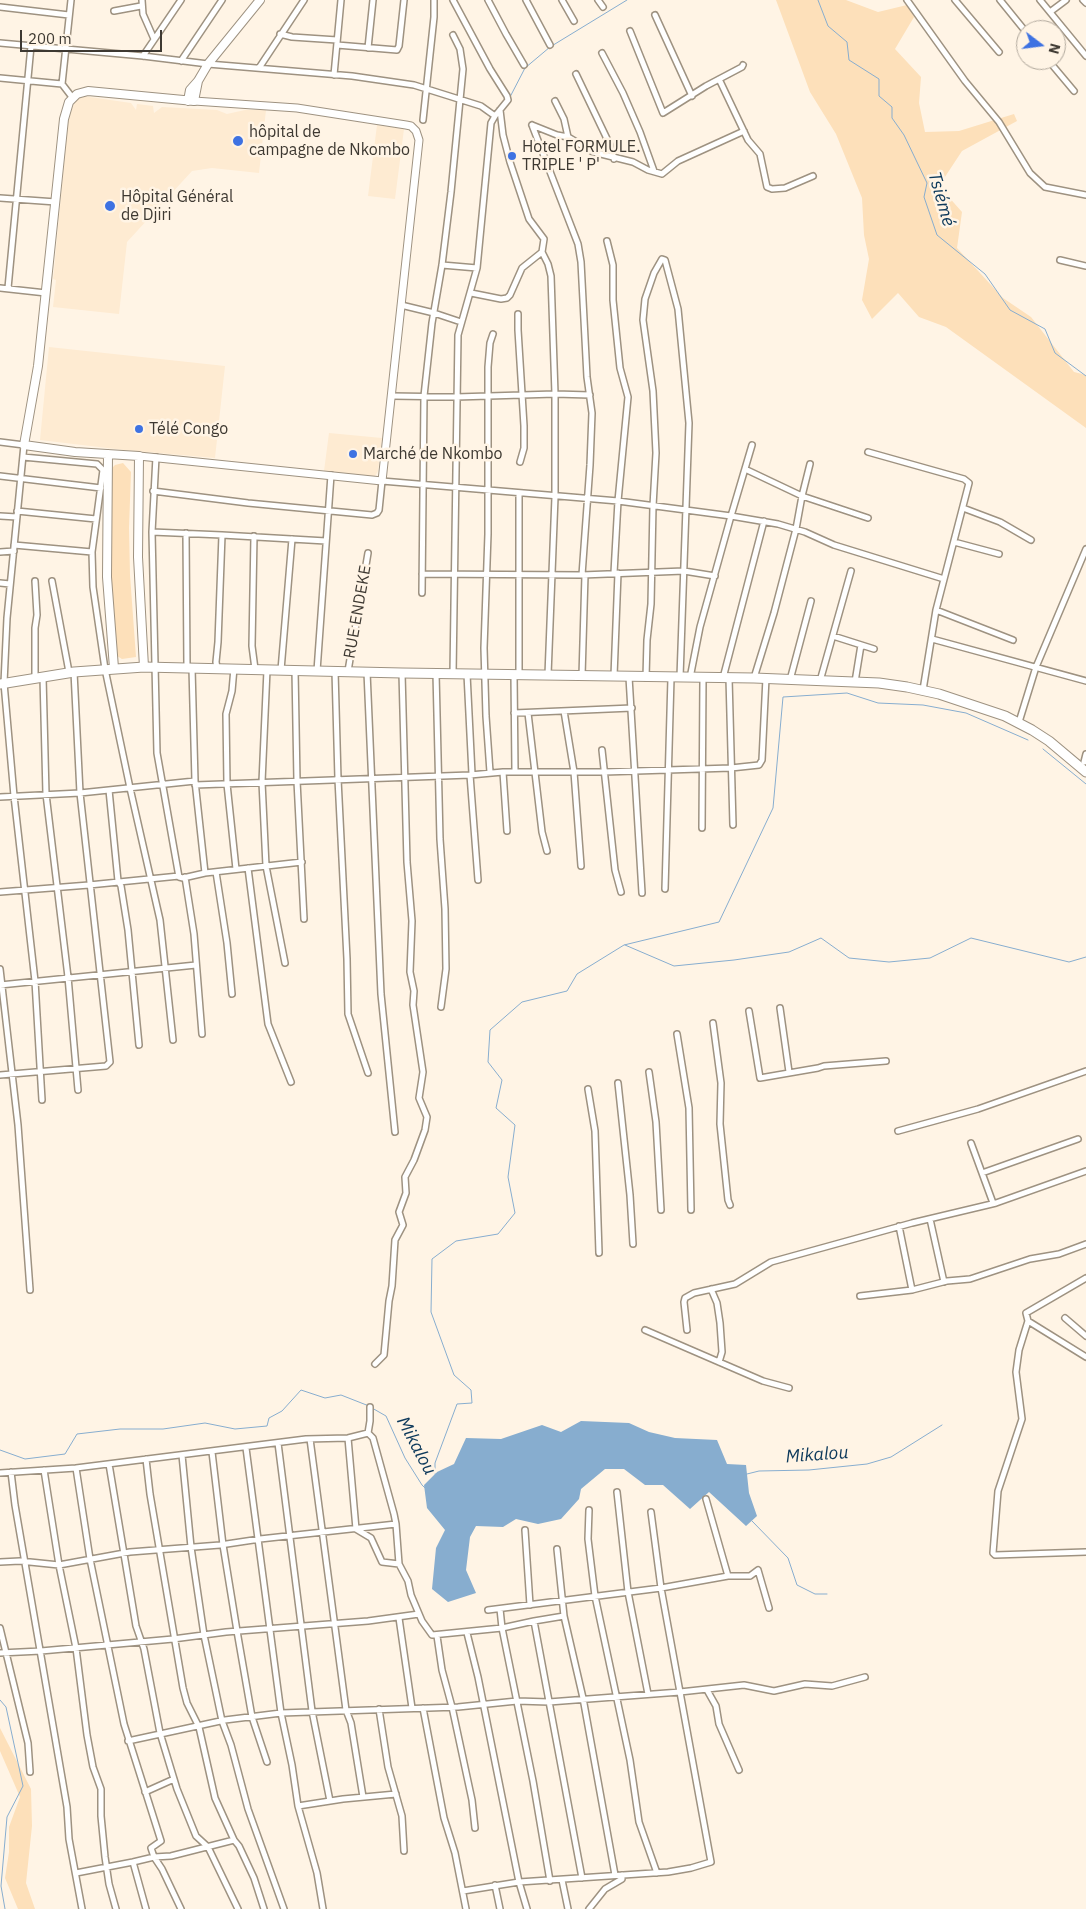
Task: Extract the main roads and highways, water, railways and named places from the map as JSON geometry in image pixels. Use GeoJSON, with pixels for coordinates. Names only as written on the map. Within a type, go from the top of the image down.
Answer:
{"type":"FeatureCollection","features":[{"type":"Feature","properties":{"kind":"highway"},"geometry":{"type":"LineString","coordinates":[[2,683],[109,668],[189,667],[485,675],[703,679],[766,678],[896,685],[923,690],[982,708],[1019,722],[1083,763],[1086,772]]}},
{"type":"Feature","properties":{"kind":"main road"},"geometry":{"type":"LineString","coordinates":[[194,101],[193,91],[208,64],[260,0]]}},
{"type":"Feature","properties":{"kind":"main road"},"geometry":{"type":"LineString","coordinates":[[144,667],[138,557],[140,456],[24,445],[38,366],[66,108],[72,97],[82,92],[93,91],[194,101]]}},
{"type":"Feature","properties":{"kind":"main road"},"geometry":{"type":"LineString","coordinates":[[174,100],[193,91]]}},
{"type":"Feature","properties":{"kind":"main road"},"geometry":{"type":"LineString","coordinates":[[193,91],[194,101]]}},
{"type":"Feature","properties":{"kind":"main road"},"geometry":{"type":"LineString","coordinates":[[108,454],[107,577],[109,668]]}},
{"type":"Feature","properties":{"kind":"water"},"geometry":{"type":"Polygon","coordinates":[[[581,1421],[629,1423],[649,1432],[675,1438],[717,1440],[727,1464],[746,1465],[749,1493],[757,1516],[746,1526],[709,1492],[690,1509],[663,1485],[645,1485],[624,1469],[605,1469],[581,1489],[579,1499],[561,1519],[538,1524],[516,1519],[503,1527],[476,1526],[470,1537],[466,1570],[476,1593],[448,1602],[432,1589],[436,1548],[445,1530],[427,1508],[424,1485],[437,1472],[454,1464],[466,1438],[501,1439],[542,1425],[561,1432],[581,1421]]]}},
{"type":"Feature","properties":{"kind":"waterway"},"geometry":{"type":"LineString","coordinates":[[510,97],[525,68],[550,47],[627,0]]}},
{"type":"Feature","properties":{"kind":"waterway","name":"Tsiémé"},"geometry":{"type":"LineString","coordinates":[[818,0],[828,26],[847,42],[849,60],[879,79],[879,96],[892,107],[892,118],[904,135],[927,183],[924,197],[937,235],[985,274],[1010,310],[1045,329],[1055,353],[1086,376]]}},
{"type":"Feature","properties":{"kind":"waterway"},"geometry":{"type":"LineString","coordinates":[[435,1474],[435,1463],[457,1404],[472,1403],[471,1390],[454,1375],[431,1312],[432,1259],[456,1241],[498,1234],[515,1213],[508,1177],[515,1125],[496,1108],[502,1080],[488,1062],[490,1030],[522,1002],[567,991],[577,974],[624,945],[719,922],[773,808],[783,697],[847,693],[878,703],[923,705],[966,713],[1028,740]]}},
{"type":"Feature","properties":{"kind":"waterway"},"geometry":{"type":"LineString","coordinates":[[1043,749],[1086,784]]}},
{"type":"Feature","properties":{"kind":"waterway"},"geometry":{"type":"LineString","coordinates":[[625,945],[674,966],[789,952],[821,938],[849,958],[889,962],[930,958],[971,938],[1069,962],[1086,957]]}},
{"type":"Feature","properties":{"kind":"waterway","name":"Mikalou"},"geometry":{"type":"LineString","coordinates":[[0,1450],[25,1459],[65,1454],[77,1434],[120,1429],[163,1429],[205,1423],[235,1429],[267,1426],[269,1418],[282,1411],[301,1390],[325,1398],[341,1395],[369,1406]]}},
{"type":"Feature","properties":{"kind":"waterway","name":"Mikalou"},"geometry":{"type":"LineString","coordinates":[[372,1408],[386,1416],[405,1458],[425,1488]]}},
{"type":"Feature","properties":{"kind":"waterway","name":"Mikalou"},"geometry":{"type":"LineString","coordinates":[[747,1474],[759,1471],[809,1470],[867,1464],[891,1457],[942,1425]]}},
{"type":"Feature","properties":{"kind":"waterway"},"geometry":{"type":"LineString","coordinates":[[752,1521],[788,1558],[797,1585],[815,1594],[827,1594]]}},
{"type":"Feature","properties":{"kind":"waterway"},"geometry":{"type":"LineString","coordinates":[[0,1700],[6,1707],[23,1786],[7,1817],[1,1886],[5,1909]]}},
{"type":"Feature","properties":{"kind":"place","name":"hôpital de campagne de Nkombo"},"geometry":{"type":"Point","coordinates":[238,141]}},
{"type":"Feature","properties":{"kind":"place","name":"Hotel FORMULE. TRIPLE ' P'"},"geometry":{"type":"Point","coordinates":[512,156]}},
{"type":"Feature","properties":{"kind":"place","name":"Hôpital Général de Djiri"},"geometry":{"type":"Point","coordinates":[110,206]}},
{"type":"Feature","properties":{"kind":"place","name":"Télé Congo"},"geometry":{"type":"Point","coordinates":[139,429]}},
{"type":"Feature","properties":{"kind":"place","name":"Marché de Nkombo"},"geometry":{"type":"Point","coordinates":[353,454]}}]}
